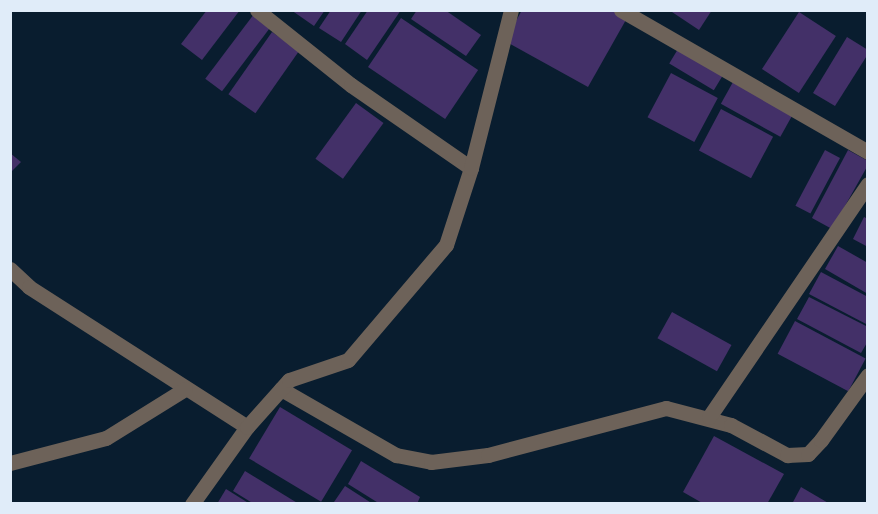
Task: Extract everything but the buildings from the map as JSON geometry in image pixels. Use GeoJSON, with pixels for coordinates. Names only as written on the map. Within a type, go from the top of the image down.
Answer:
{"type":"FeatureCollection","features":[{"type":"Feature","properties":{"kind":"street"},"geometry":{"type":"LineString","coordinates":[[257,10],[351,85],[471,168]]}},
{"type":"Feature","properties":{"kind":"street"},"geometry":{"type":"LineString","coordinates":[[192,504],[247,427],[289,380],[348,360],[446,245],[471,168],[511,10]]}},
{"type":"Feature","properties":{"kind":"street"},"geometry":{"type":"LineString","coordinates":[[621,10],[867,152]]}},
{"type":"Feature","properties":{"kind":"street"},"geometry":{"type":"LineString","coordinates":[[709,417],[867,184]]}},
{"type":"Feature","properties":{"kind":"street"},"geometry":{"type":"LineString","coordinates":[[10,269],[29,287],[247,427]]}},
{"type":"Feature","properties":{"kind":"street"},"geometry":{"type":"LineString","coordinates":[[281,389],[396,455],[431,462],[488,455],[666,408],[709,417],[731,425],[787,455],[808,454],[821,440],[867,375]]}},
{"type":"Feature","properties":{"kind":"street"},"geometry":{"type":"LineString","coordinates":[[10,463],[106,438],[185,389]]}}]}
